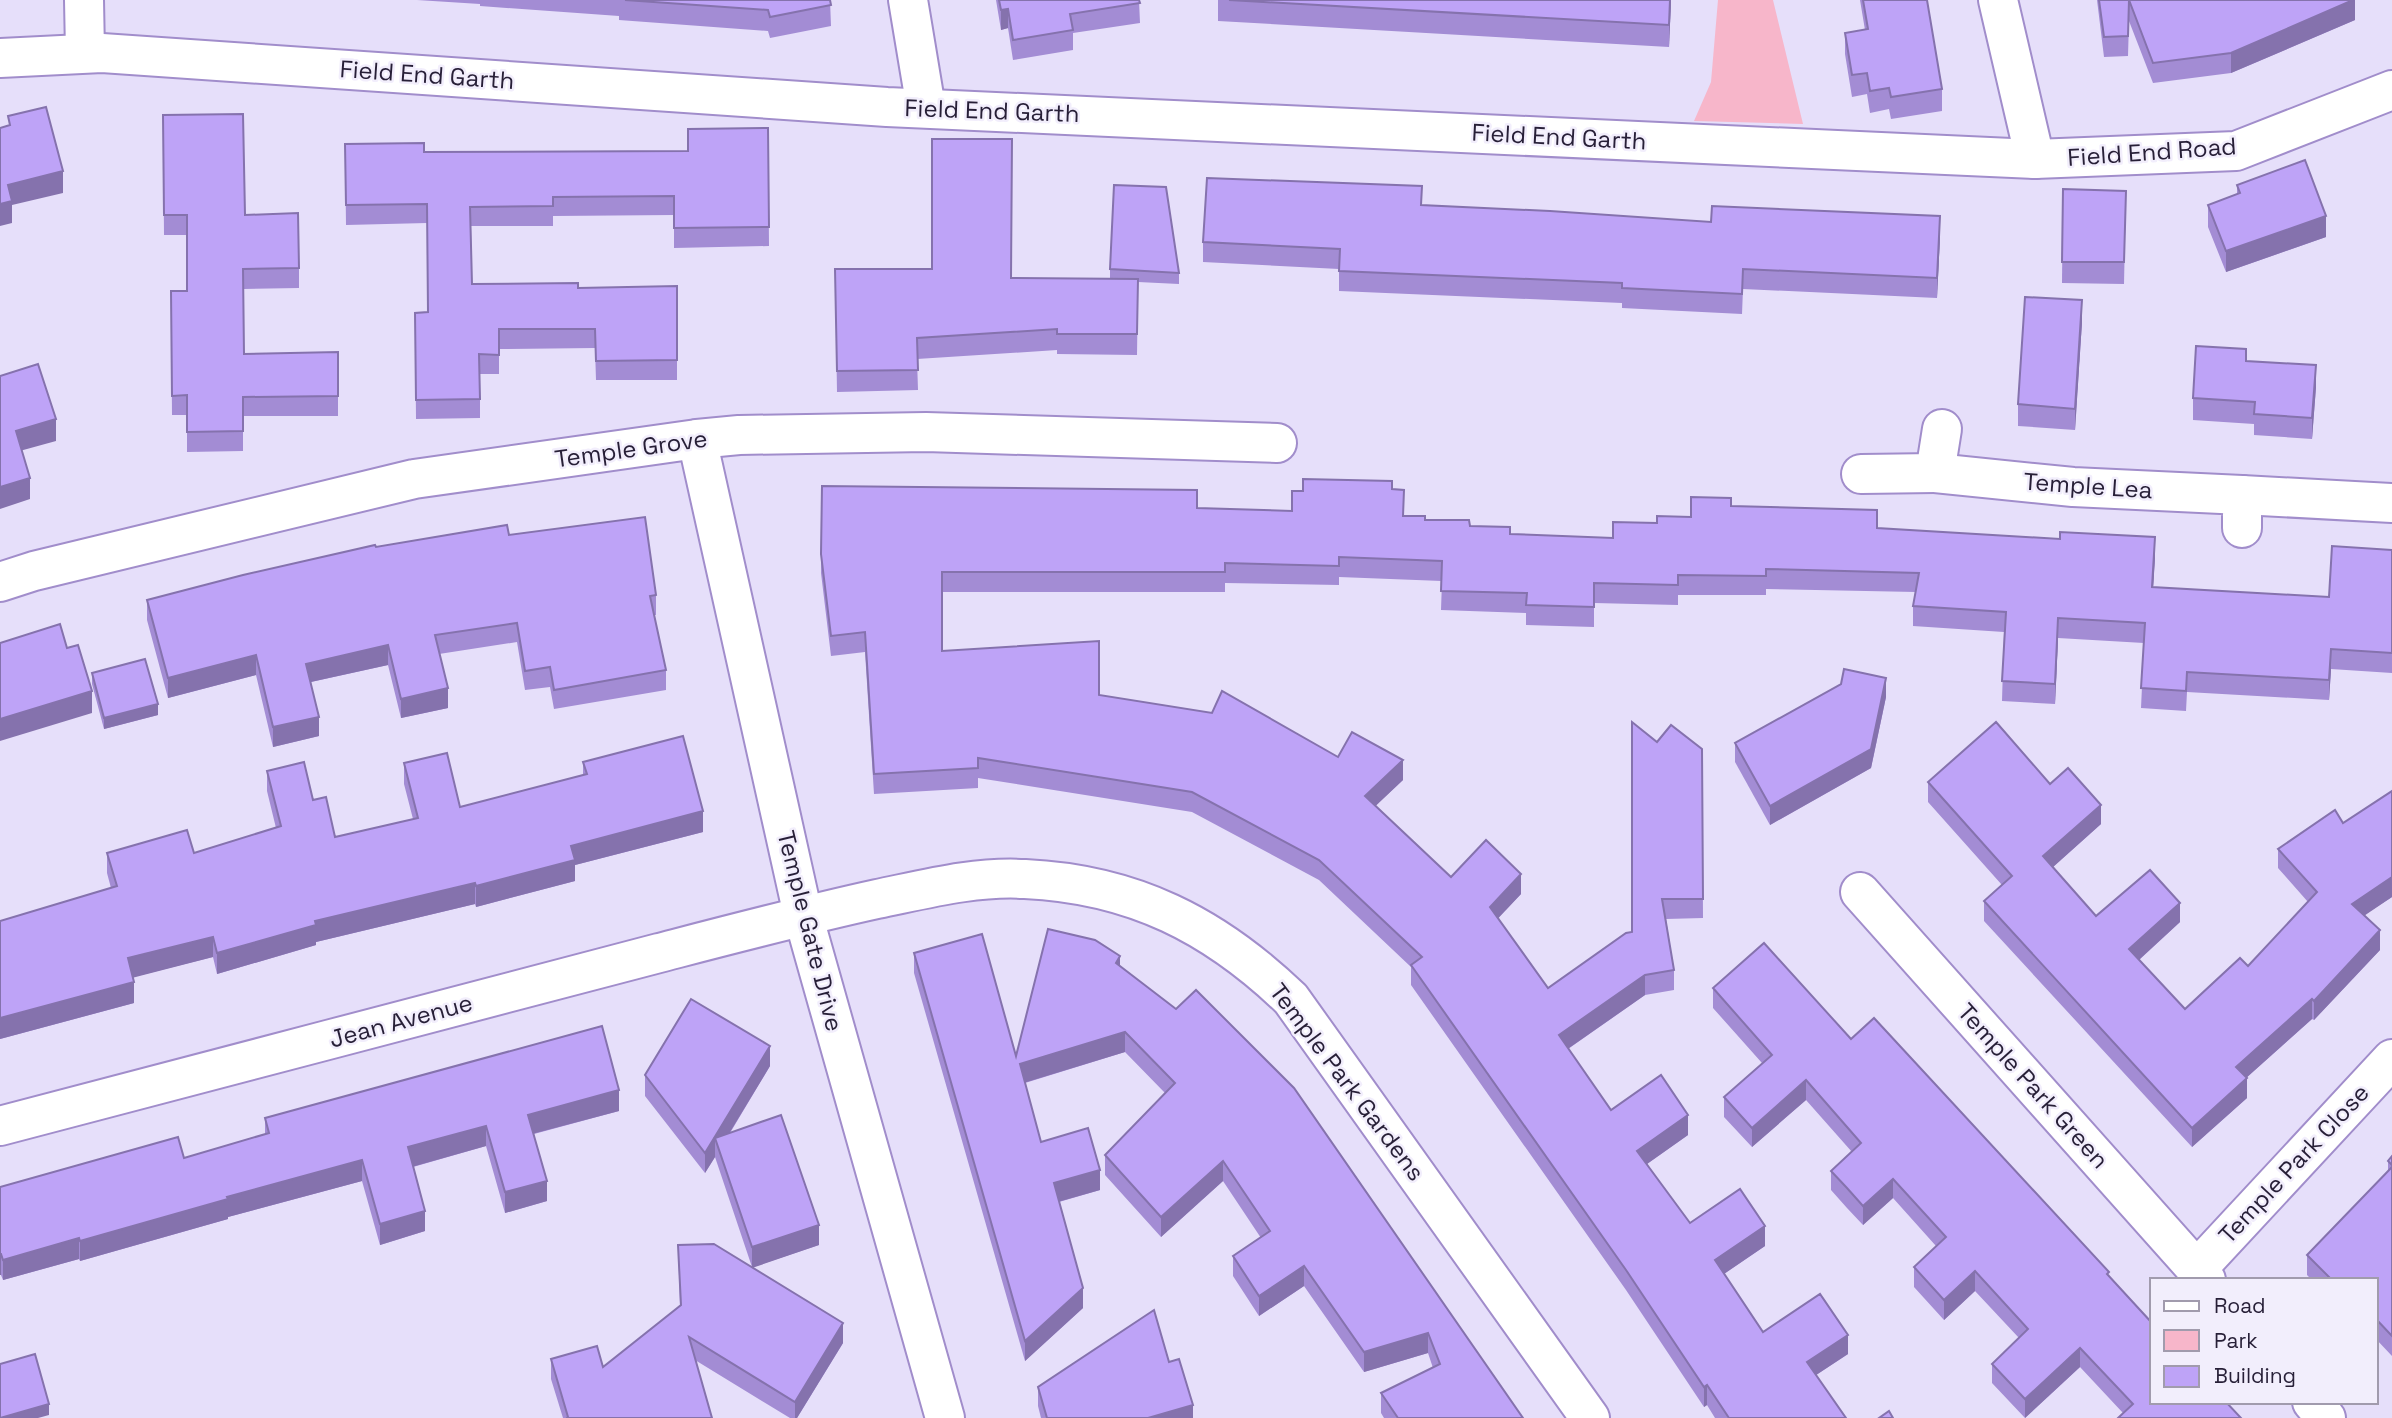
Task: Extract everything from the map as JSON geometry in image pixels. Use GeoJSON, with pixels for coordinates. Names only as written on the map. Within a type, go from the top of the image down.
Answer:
{"type":"FeatureCollection","features":[{"type":"Feature","properties":{"kind":"street"},"geometry":{"type":"LineString","coordinates":[[84,0],[85,52]]}},
{"type":"Feature","properties":{"kind":"street"},"geometry":{"type":"LineString","coordinates":[[908,0],[926,108]]}},
{"type":"Feature","properties":{"kind":"street"},"geometry":{"type":"LineString","coordinates":[[1998,0],[2035,159]]}},
{"type":"Feature","properties":{"kind":"street","name":"Field End Garth"},"geometry":{"type":"LineString","coordinates":[[0,58],[85,52],[926,108],[1986,157]]}},
{"type":"Feature","properties":{"kind":"street","name":"Field End Road"},"geometry":{"type":"LineString","coordinates":[[1986,157],[2035,159],[2235,151],[2392,90]]}},
{"type":"Feature","properties":{"kind":"street"},"geometry":{"type":"LineString","coordinates":[[1935,473],[1942,429]]}},
{"type":"Feature","properties":{"kind":"street","name":"Temple Grove"},"geometry":{"type":"LineString","coordinates":[[0,583],[34,571],[414,478],[698,439],[740,435],[926,432],[1277,443]]}},
{"type":"Feature","properties":{"kind":"street","name":"Temple Gate Drive"},"geometry":{"type":"LineString","coordinates":[[698,439],[803,915],[945,1418]]}},
{"type":"Feature","properties":{"kind":"street","name":"Temple Lea"},"geometry":{"type":"LineString","coordinates":[[1861,474],[1935,473],[2073,487],[2242,511],[2392,503]]}},
{"type":"Feature","properties":{"kind":"street","name":"Temple Park Gardens"},"geometry":{"type":"LineString","coordinates":[[803,915],[946,884],[1021,878],[1097,888],[1133,898],[1168,911],[1234,949],[1291,999],[1590,1418]]}},
{"type":"Feature","properties":{"kind":"street","name":"Temple Park Green"},"geometry":{"type":"LineString","coordinates":[[1860,892],[2202,1274]]}},
{"type":"Feature","properties":{"kind":"street","name":"Jean Avenue"},"geometry":{"type":"LineString","coordinates":[[0,1126],[803,915]]}},
{"type":"Feature","properties":{"kind":"street","name":"Temple Park Close"},"geometry":{"type":"LineString","coordinates":[[2202,1274],[2392,1059]]}},
{"type":"Feature","properties":{"kind":"street"},"geometry":{"type":"LineString","coordinates":[[2314,1404],[2326,1418]]}},
{"type":"Feature","properties":{"kind":"green space"},"geometry":{"type":"Polygon","coordinates":[[[1718,0],[1773,0],[1803,124],[1694,121],[1711,82],[1718,0]]]}},
{"type":"Feature","properties":{"kind":"building"},"geometry":{"type":"Polygon","coordinates":[[[625,0],[830,0],[831,5],[770,17],[768,10],[625,0]]]}},
{"type":"Feature","properties":{"kind":"building"},"geometry":{"type":"Polygon","coordinates":[[[999,0],[1139,0],[1140,3],[1070,14],[1073,30],[1013,40],[1008,9],[1001,10],[999,0]]]}},
{"type":"Feature","properties":{"kind":"building"},"geometry":{"type":"Polygon","coordinates":[[[1229,0],[1670,0],[1669,25],[1229,0]]]}},
{"type":"Feature","properties":{"kind":"building"},"geometry":{"type":"Polygon","coordinates":[[[1863,0],[1927,0],[1942,89],[1891,97],[1889,88],[1870,91],[1867,73],[1852,75],[1845,33],[1868,29],[1863,0]]]}},
{"type":"Feature","properties":{"kind":"building"},"geometry":{"type":"Polygon","coordinates":[[[2099,0],[2129,0],[2128,36],[2104,37],[2099,0]]]}},
{"type":"Feature","properties":{"kind":"building"},"geometry":{"type":"Polygon","coordinates":[[[2129,0],[2353,0],[2231,53],[2153,63],[2129,0]]]}},
{"type":"Feature","properties":{"kind":"building"},"geometry":{"type":"Polygon","coordinates":[[[46,107],[63,171],[8,185],[12,201],[0,204],[0,128],[10,125],[8,116],[46,107]]]}},
{"type":"Feature","properties":{"kind":"building"},"geometry":{"type":"Polygon","coordinates":[[[243,114],[245,215],[298,213],[299,268],[243,269],[244,354],[338,352],[338,396],[243,397],[243,431],[187,432],[187,395],[172,396],[171,291],[187,291],[187,215],[164,215],[163,115],[243,114]]]}},
{"type":"Feature","properties":{"kind":"building"},"geometry":{"type":"Polygon","coordinates":[[[768,128],[769,227],[674,228],[674,196],[553,197],[553,206],[470,207],[472,284],[578,283],[578,288],[677,286],[677,360],[596,361],[595,329],[499,329],[499,355],[479,354],[480,399],[416,400],[415,313],[428,312],[427,204],[346,205],[345,144],[424,143],[424,152],[688,151],[688,129],[768,128]]]}},
{"type":"Feature","properties":{"kind":"building"},"geometry":{"type":"Polygon","coordinates":[[[932,139],[1012,139],[1011,278],[1138,279],[1137,334],[1057,334],[1057,329],[917,338],[918,370],[837,371],[835,269],[932,269],[932,139]]]}},
{"type":"Feature","properties":{"kind":"building"},"geometry":{"type":"Polygon","coordinates":[[[2305,160],[2326,216],[2226,251],[2208,205],[2240,193],[2237,185],[2305,160]]]}},
{"type":"Feature","properties":{"kind":"building"},"geometry":{"type":"Polygon","coordinates":[[[1207,178],[1422,186],[1421,205],[1711,222],[1712,206],[1940,216],[1937,278],[1743,269],[1742,294],[1622,288],[1622,283],[1339,271],[1340,249],[1203,242],[1207,178]]]}},
{"type":"Feature","properties":{"kind":"building"},"geometry":{"type":"Polygon","coordinates":[[[1114,185],[1166,187],[1179,273],[1110,269],[1114,185]]]}},
{"type":"Feature","properties":{"kind":"building"},"geometry":{"type":"Polygon","coordinates":[[[2063,189],[2126,191],[2124,262],[2062,262],[2063,189]]]}},
{"type":"Feature","properties":{"kind":"building"},"geometry":{"type":"Polygon","coordinates":[[[2025,297],[2082,300],[2075,409],[2018,404],[2025,297]]]}},
{"type":"Feature","properties":{"kind":"building"},"geometry":{"type":"Polygon","coordinates":[[[2196,346],[2246,349],[2246,361],[2316,365],[2312,418],[2254,414],[2255,402],[2193,398],[2196,346]]]}},
{"type":"Feature","properties":{"kind":"building"},"geometry":{"type":"Polygon","coordinates":[[[38,364],[56,419],[16,431],[30,478],[0,487],[0,376],[38,364]]]}},
{"type":"Feature","properties":{"kind":"building"},"geometry":{"type":"Polygon","coordinates":[[[1303,479],[1392,481],[1392,489],[1404,490],[1403,516],[1425,516],[1425,520],[1469,520],[1470,526],[1510,527],[1510,534],[1613,538],[1613,522],[1657,523],[1657,516],[1691,517],[1691,497],[1731,498],[1731,506],[1877,510],[1877,528],[2060,539],[2060,532],[2155,537],[2152,587],[2329,597],[2332,546],[2392,550],[2392,653],[2331,649],[2329,680],[2187,672],[2186,691],[2141,688],[2145,623],[2058,618],[2055,684],[2002,681],[2006,612],[1913,606],[1919,573],[1766,569],[1766,576],[1678,575],[1678,585],[1594,583],[1594,607],[1526,605],[1527,593],[1441,591],[1442,561],[1339,557],[1339,566],[1225,563],[1225,572],[942,572],[942,651],[1099,641],[1099,695],[1212,713],[1222,691],[1338,757],[1352,732],[1403,760],[1365,796],[1451,877],[1486,840],[1521,874],[1490,907],[1548,988],[1626,933],[1632,932],[1632,722],[1657,742],[1671,725],[1702,749],[1703,899],[1662,899],[1674,970],[1645,975],[1559,1035],[1611,1110],[1661,1075],[1688,1115],[1637,1151],[1690,1223],[1740,1189],[1765,1226],[1715,1260],[1763,1332],[1820,1294],[1848,1335],[1807,1362],[1846,1418],[1729,1418],[1707,1385],[1704,1387],[1626,1270],[1411,965],[1422,957],[1319,860],[1192,792],[978,758],[978,768],[874,774],[865,632],[831,636],[821,554],[822,486],[1197,490],[1197,508],[1292,511],[1292,491],[1303,491],[1303,479]]]}},
{"type":"Feature","properties":{"kind":"building"},"geometry":{"type":"Polygon","coordinates":[[[645,517],[656,595],[650,596],[666,670],[554,690],[550,667],[525,671],[517,623],[435,635],[448,688],[401,699],[388,645],[306,664],[319,717],[273,727],[256,655],[168,678],[147,600],[375,545],[376,547],[507,525],[509,535],[645,517]]]}},
{"type":"Feature","properties":{"kind":"building"},"geometry":{"type":"Polygon","coordinates":[[[60,624],[67,648],[78,645],[92,691],[0,719],[0,643],[60,624]]]}},
{"type":"Feature","properties":{"kind":"building"},"geometry":{"type":"Polygon","coordinates":[[[145,659],[158,704],[104,718],[92,673],[145,659]]]}},
{"type":"Feature","properties":{"kind":"building"},"geometry":{"type":"Polygon","coordinates":[[[1844,669],[1886,678],[1871,749],[1770,806],[1735,743],[1841,684],[1844,669]]]}},
{"type":"Feature","properties":{"kind":"building"},"geometry":{"type":"Polygon","coordinates":[[[1996,722],[2050,784],[2068,768],[2101,805],[2043,856],[2096,916],[2150,870],[2180,903],[2129,949],[2185,1009],[2240,958],[2248,966],[2317,892],[2278,849],[2335,810],[2343,823],[2392,791],[2392,877],[2352,904],[2380,930],[2314,1001],[2312,999],[2236,1067],[2247,1078],[2192,1128],[1984,901],[2012,876],[1928,782],[1996,722]]]}},
{"type":"Feature","properties":{"kind":"building"},"geometry":{"type":"Polygon","coordinates":[[[683,736],[703,811],[571,846],[575,860],[476,886],[475,883],[315,921],[316,925],[217,953],[213,937],[128,958],[134,982],[0,1018],[0,921],[117,886],[107,853],[187,830],[194,853],[281,826],[267,771],[304,762],[313,800],[326,797],[335,837],[418,818],[404,763],[447,753],[460,807],[587,774],[583,762],[683,736]]]}},
{"type":"Feature","properties":{"kind":"building"},"geometry":{"type":"Polygon","coordinates":[[[1048,929],[1095,940],[1120,956],[1116,963],[1176,1009],[1196,990],[1294,1088],[1523,1418],[1398,1418],[1381,1393],[1440,1364],[1428,1333],[1364,1352],[1304,1266],[1259,1296],[1233,1256],[1270,1231],[1223,1161],[1161,1217],[1105,1155],[1175,1083],[1125,1032],[1020,1064],[1041,1142],[1088,1128],[1100,1170],[1054,1183],[1083,1288],[1025,1341],[914,953],[982,934],[1016,1056],[1048,929]]]}},
{"type":"Feature","properties":{"kind":"building"},"geometry":{"type":"Polygon","coordinates":[[[1764,943],[1851,1039],[1874,1018],[2109,1272],[2107,1274],[2150,1321],[2150,1404],[2228,1404],[2241,1418],[2118,1418],[2133,1404],[2080,1348],[2025,1399],[1992,1364],[2028,1329],[1975,1271],[1944,1300],[1914,1267],[1946,1237],[1893,1179],[1863,1206],[1831,1171],[1861,1143],[1806,1080],[1752,1128],[1724,1097],[1772,1055],[1713,988],[1764,943]]]}},
{"type":"Feature","properties":{"kind":"building"},"geometry":{"type":"Polygon","coordinates":[[[691,999],[770,1046],[705,1153],[645,1075],[691,999]]]}},
{"type":"Feature","properties":{"kind":"building"},"geometry":{"type":"Polygon","coordinates":[[[602,1026],[619,1090],[528,1115],[547,1181],[505,1192],[486,1126],[408,1147],[425,1211],[380,1224],[362,1160],[80,1241],[79,1238],[3,1260],[0,1254],[0,1187],[178,1137],[184,1158],[269,1133],[265,1118],[602,1026]]]}},
{"type":"Feature","properties":{"kind":"building"},"geometry":{"type":"Polygon","coordinates":[[[781,1115],[819,1225],[752,1247],[715,1138],[781,1115]]]}},
{"type":"Feature","properties":{"kind":"building"},"geometry":{"type":"Polygon","coordinates":[[[2392,1167],[2392,1336],[2378,1321],[2378,1278],[2330,1278],[2307,1255],[2392,1167]]]}},
{"type":"Feature","properties":{"kind":"building"},"geometry":{"type":"Polygon","coordinates":[[[714,1244],[843,1323],[795,1402],[689,1337],[712,1418],[567,1418],[551,1359],[597,1346],[603,1367],[681,1305],[678,1245],[714,1244]]]}},
{"type":"Feature","properties":{"kind":"building"},"geometry":{"type":"Polygon","coordinates":[[[1154,1310],[1169,1362],[1179,1359],[1193,1405],[1148,1418],[1047,1418],[1038,1387],[1154,1310]]]}},
{"type":"Feature","properties":{"kind":"building"},"geometry":{"type":"Polygon","coordinates":[[[35,1354],[49,1404],[0,1418],[0,1364],[35,1354]]]}},
{"type":"Feature","properties":{"kind":"building"},"geometry":{"type":"Polygon","coordinates":[[[1889,1411],[1893,1418],[1879,1418],[1889,1411]]]}}]}
